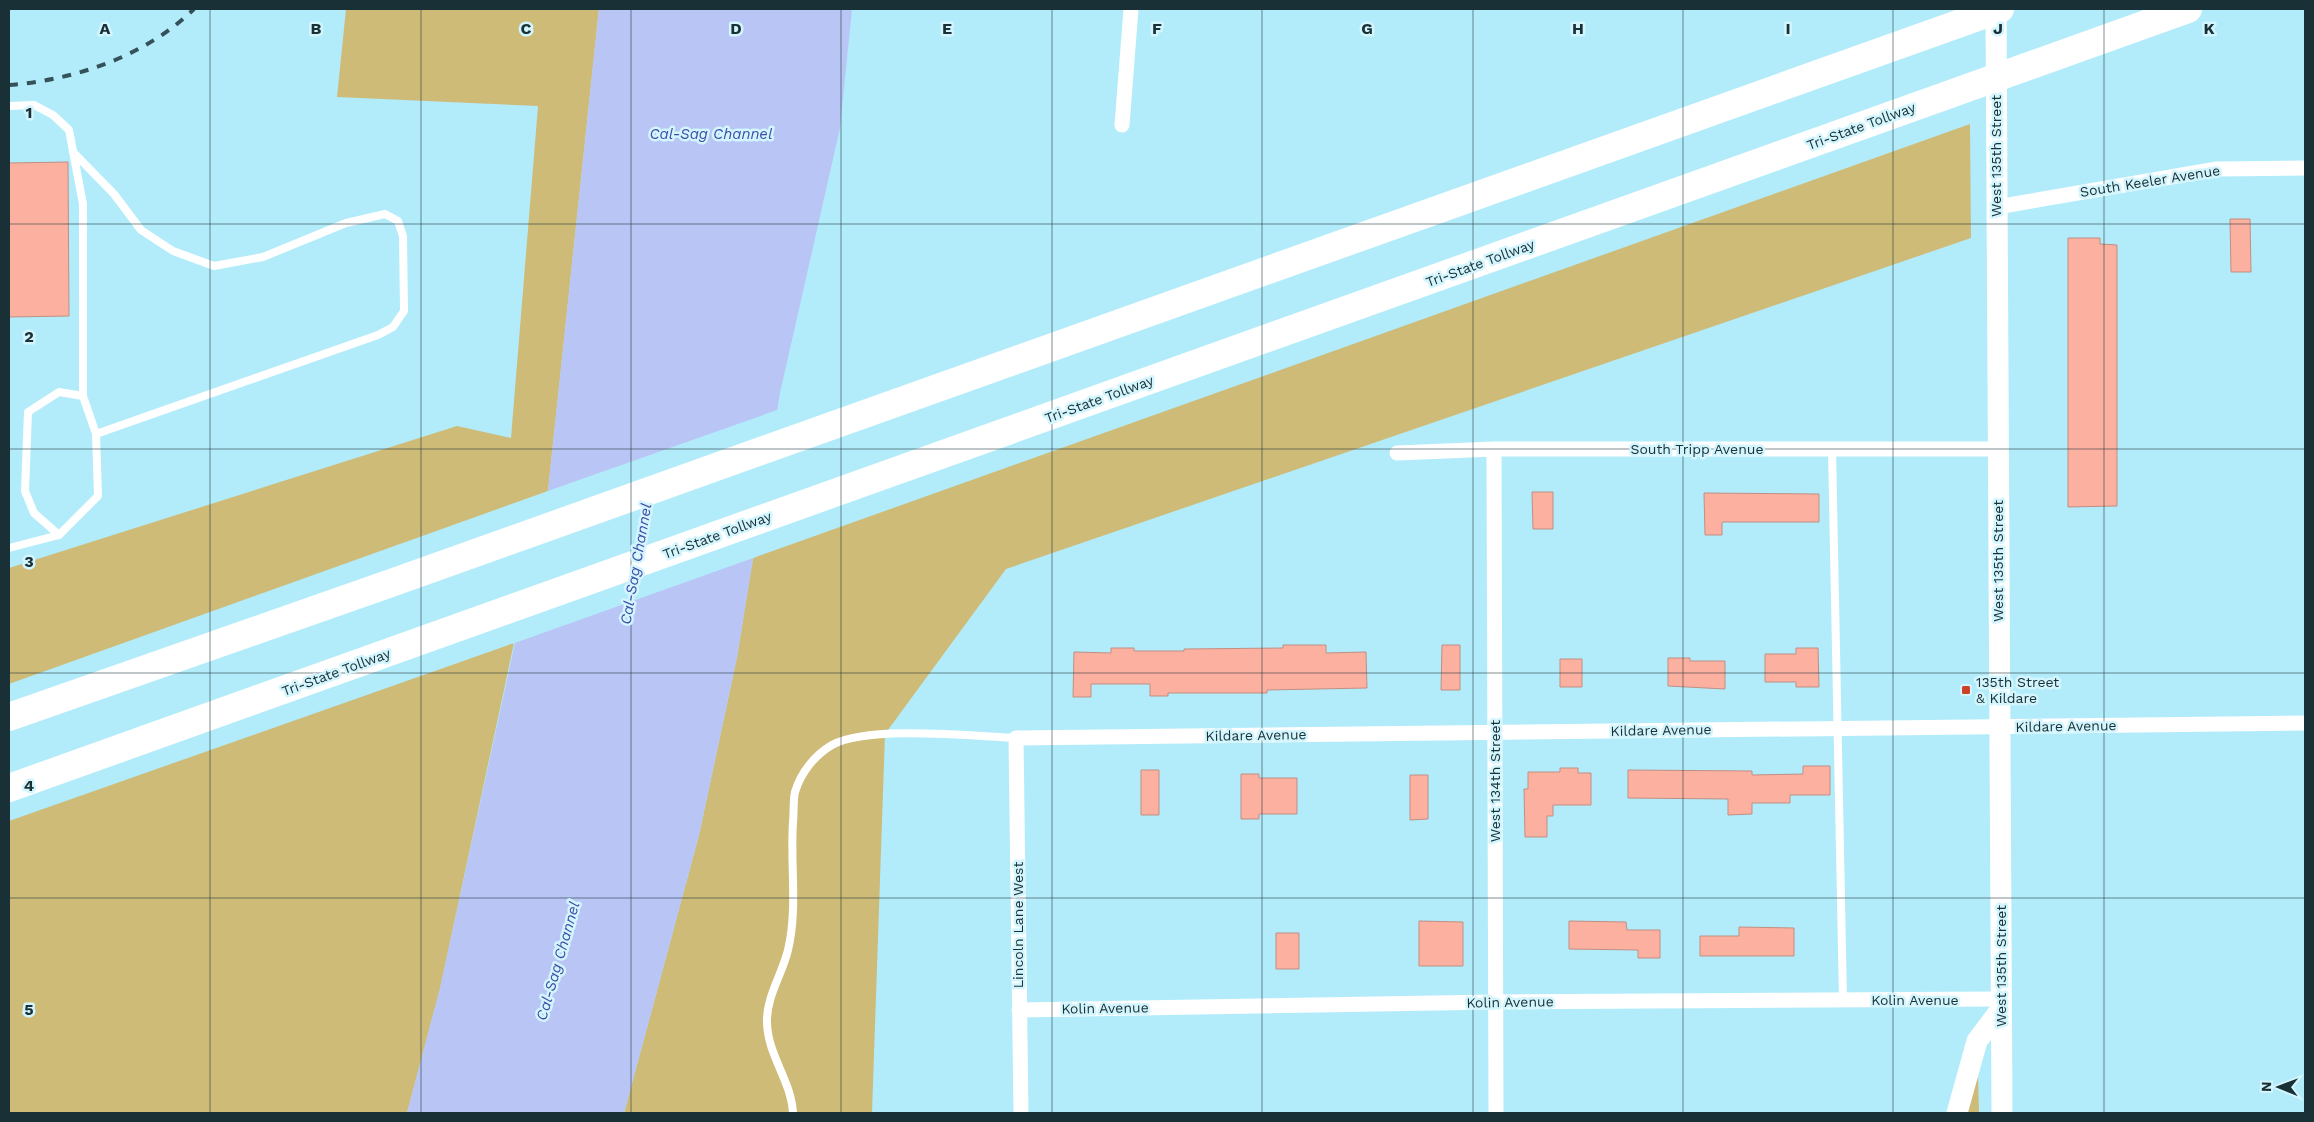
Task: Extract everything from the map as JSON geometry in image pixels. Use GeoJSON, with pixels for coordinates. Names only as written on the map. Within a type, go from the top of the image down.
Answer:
{"type":"FeatureCollection","features":[{"type":"Feature","properties":{"kind":"highway"},"geometry":{"type":"LineString","coordinates":[[9,717],[394,582],[2000,9]]}},
{"type":"Feature","properties":{"kind":"highway","name":"Tri-State Tollway"},"geometry":{"type":"LineString","coordinates":[[9,788],[2188,9]]}},
{"type":"Feature","properties":{"kind":"street"},"geometry":{"type":"LineString","coordinates":[[1122,125],[1131,9]]}},
{"type":"Feature","properties":{"kind":"street","name":"West 135th Street"},"geometry":{"type":"LineString","coordinates":[[1996,9],[2002,1113]]}},
{"type":"Feature","properties":{"kind":"street","name":"South Keeler Avenue"},"geometry":{"type":"LineString","coordinates":[[1997,207],[2217,169],[2305,168]]}},
{"type":"Feature","properties":{"kind":"street","name":"South Tripp Avenue"},"geometry":{"type":"LineString","coordinates":[[1397,453],[1494,449],[1998,449]]}},
{"type":"Feature","properties":{"kind":"street","name":"West 134th Street"},"geometry":{"type":"LineString","coordinates":[[1494,449],[1496,1113]]}},
{"type":"Feature","properties":{"kind":"street","name":"Kildare Avenue"},"geometry":{"type":"LineString","coordinates":[[1016,738],[2305,723]]}},
{"type":"Feature","properties":{"kind":"street","name":"Lincoln Lane West"},"geometry":{"type":"LineString","coordinates":[[1016,738],[1021,1113]]}},
{"type":"Feature","properties":{"kind":"street","name":"Kolin Avenue"},"geometry":{"type":"LineString","coordinates":[[1019,1010],[1496,1002],[1843,1000],[2001,1004]]}},
{"type":"Feature","properties":{"kind":"street"},"geometry":{"type":"LineString","coordinates":[[1957,1113],[1977,1041],[2001,1004]]}},
{"type":"Feature","properties":{"kind":"lane"},"geometry":{"type":"LineString","coordinates":[[9,106],[34,105],[53,115],[68,130],[83,204],[83,396],[96,434],[98,496],[59,535],[9,548]]}},
{"type":"Feature","properties":{"kind":"lane"},"geometry":{"type":"LineString","coordinates":[[73,152],[114,194],[141,230],[173,250],[214,266],[263,257],[346,223],[385,214],[398,221],[404,236],[404,311],[393,327],[378,335],[96,434]]}},
{"type":"Feature","properties":{"kind":"lane"},"geometry":{"type":"LineString","coordinates":[[59,535],[34,513],[25,491],[28,412],[59,392],[83,396]]}},
{"type":"Feature","properties":{"kind":"lane"},"geometry":{"type":"LineString","coordinates":[[1832,449],[1843,1000]]}},
{"type":"Feature","properties":{"kind":"lane"},"geometry":{"type":"LineString","coordinates":[[793,1113],[792,1096],[771,1049],[767,1023],[769,1003],[788,950],[793,913],[792,846],[795,793],[802,773],[819,754],[850,737],[885,734],[1016,738]]}},
{"type":"Feature","properties":{"kind":"shaded area"},"geometry":{"type":"Polygon","coordinates":[[[346,9],[599,9],[548,491],[9,684],[9,568],[457,426],[511,438],[538,106],[337,97],[346,9]]]}},
{"type":"Feature","properties":{"kind":"shaded area"},"geometry":{"type":"Polygon","coordinates":[[[1970,124],[1971,238],[1006,569],[885,734],[872,1113],[624,1113],[699,835],[737,657],[753,558],[1970,124]]]}},
{"type":"Feature","properties":{"kind":"shaded area"},"geometry":{"type":"Polygon","coordinates":[[[514,643],[440,989],[407,1113],[9,1113],[9,821],[514,643]]]}},
{"type":"Feature","properties":{"kind":"shaded area"},"geometry":{"type":"Polygon","coordinates":[[[1978,1074],[1979,1113],[1963,1113],[1978,1074]]]}},
{"type":"Feature","properties":{"kind":"water","name":"Cal-Sag Channel"},"geometry":{"type":"Polygon","coordinates":[[[599,9],[852,9],[840,128],[780,393],[737,657],[699,835],[624,1113],[407,1113],[440,988],[548,491],[599,9]]]}},
{"type":"Feature","properties":{"kind":"pier"},"geometry":{"type":"Polygon","coordinates":[[[780,409],[756,557],[512,644],[545,492],[780,409]]]}},
{"type":"Feature","properties":{"kind":"building"},"geometry":{"type":"Polygon","coordinates":[[[68,162],[69,316],[9,317],[9,163],[68,162]]]}},
{"type":"Feature","properties":{"kind":"building"},"geometry":{"type":"Polygon","coordinates":[[[2230,219],[2250,219],[2251,272],[2231,272],[2230,219]]]}},
{"type":"Feature","properties":{"kind":"building"},"geometry":{"type":"Polygon","coordinates":[[[2068,238],[2100,238],[2100,244],[2117,245],[2117,506],[2068,507],[2068,238]]]}},
{"type":"Feature","properties":{"kind":"building"},"geometry":{"type":"Polygon","coordinates":[[[1532,492],[1553,492],[1553,529],[1533,529],[1532,492]]]}},
{"type":"Feature","properties":{"kind":"building"},"geometry":{"type":"Polygon","coordinates":[[[1704,493],[1819,494],[1819,522],[1722,522],[1722,535],[1705,535],[1704,493]]]}},
{"type":"Feature","properties":{"kind":"building"},"geometry":{"type":"Polygon","coordinates":[[[1283,645],[1326,645],[1326,653],[1366,652],[1367,688],[1267,690],[1267,693],[1168,693],[1168,696],[1150,696],[1150,684],[1091,684],[1091,697],[1073,697],[1074,652],[1111,653],[1111,648],[1134,648],[1134,651],[1184,651],[1184,649],[1283,648],[1283,645]]]}},
{"type":"Feature","properties":{"kind":"building"},"geometry":{"type":"Polygon","coordinates":[[[1442,645],[1460,645],[1460,690],[1441,690],[1442,645]]]}},
{"type":"Feature","properties":{"kind":"building"},"geometry":{"type":"Polygon","coordinates":[[[1796,648],[1818,648],[1819,687],[1796,687],[1796,682],[1765,682],[1765,654],[1796,654],[1796,648]]]}},
{"type":"Feature","properties":{"kind":"building"},"geometry":{"type":"Polygon","coordinates":[[[1668,658],[1690,658],[1690,661],[1725,661],[1725,689],[1668,686],[1668,658]]]}},
{"type":"Feature","properties":{"kind":"building"},"geometry":{"type":"Polygon","coordinates":[[[1560,659],[1582,659],[1582,687],[1560,687],[1560,659]]]}},
{"type":"Feature","properties":{"kind":"building"},"geometry":{"type":"Polygon","coordinates":[[[1803,766],[1830,766],[1830,795],[1790,795],[1790,803],[1752,803],[1752,814],[1728,815],[1728,799],[1628,798],[1628,770],[1752,771],[1752,775],[1803,774],[1803,766]]]}},
{"type":"Feature","properties":{"kind":"building"},"geometry":{"type":"Polygon","coordinates":[[[1560,768],[1578,768],[1578,773],[1591,773],[1591,805],[1553,805],[1553,816],[1547,816],[1547,837],[1525,837],[1524,789],[1528,789],[1528,772],[1560,772],[1560,768]]]}},
{"type":"Feature","properties":{"kind":"building"},"geometry":{"type":"Polygon","coordinates":[[[1141,770],[1159,770],[1159,815],[1141,815],[1141,770]]]}},
{"type":"Feature","properties":{"kind":"building"},"geometry":{"type":"Polygon","coordinates":[[[1241,774],[1259,774],[1259,778],[1297,778],[1297,814],[1259,814],[1259,819],[1241,819],[1241,774]]]}},
{"type":"Feature","properties":{"kind":"building"},"geometry":{"type":"Polygon","coordinates":[[[1410,775],[1428,775],[1428,819],[1410,820],[1410,775]]]}},
{"type":"Feature","properties":{"kind":"building"},"geometry":{"type":"Polygon","coordinates":[[[1419,921],[1463,922],[1463,966],[1419,966],[1419,921]]]}},
{"type":"Feature","properties":{"kind":"building"},"geometry":{"type":"Polygon","coordinates":[[[1569,921],[1626,922],[1627,930],[1660,930],[1660,958],[1638,958],[1638,950],[1569,949],[1569,921]]]}},
{"type":"Feature","properties":{"kind":"building"},"geometry":{"type":"Polygon","coordinates":[[[1739,927],[1794,928],[1794,956],[1700,956],[1700,936],[1739,936],[1739,927]]]}},
{"type":"Feature","properties":{"kind":"building"},"geometry":{"type":"Polygon","coordinates":[[[1276,933],[1299,933],[1299,969],[1276,969],[1276,933]]]}},
{"type":"Feature","properties":{"kind":"railway"},"geometry":{"type":"LineString","coordinates":[[9,85],[59,78],[108,63],[154,40],[175,26],[194,9]]}},
{"type":"Feature","properties":{"kind":"place","name":"135th Street & Kildare"},"geometry":{"type":"Point","coordinates":[1966,690]}}]}
